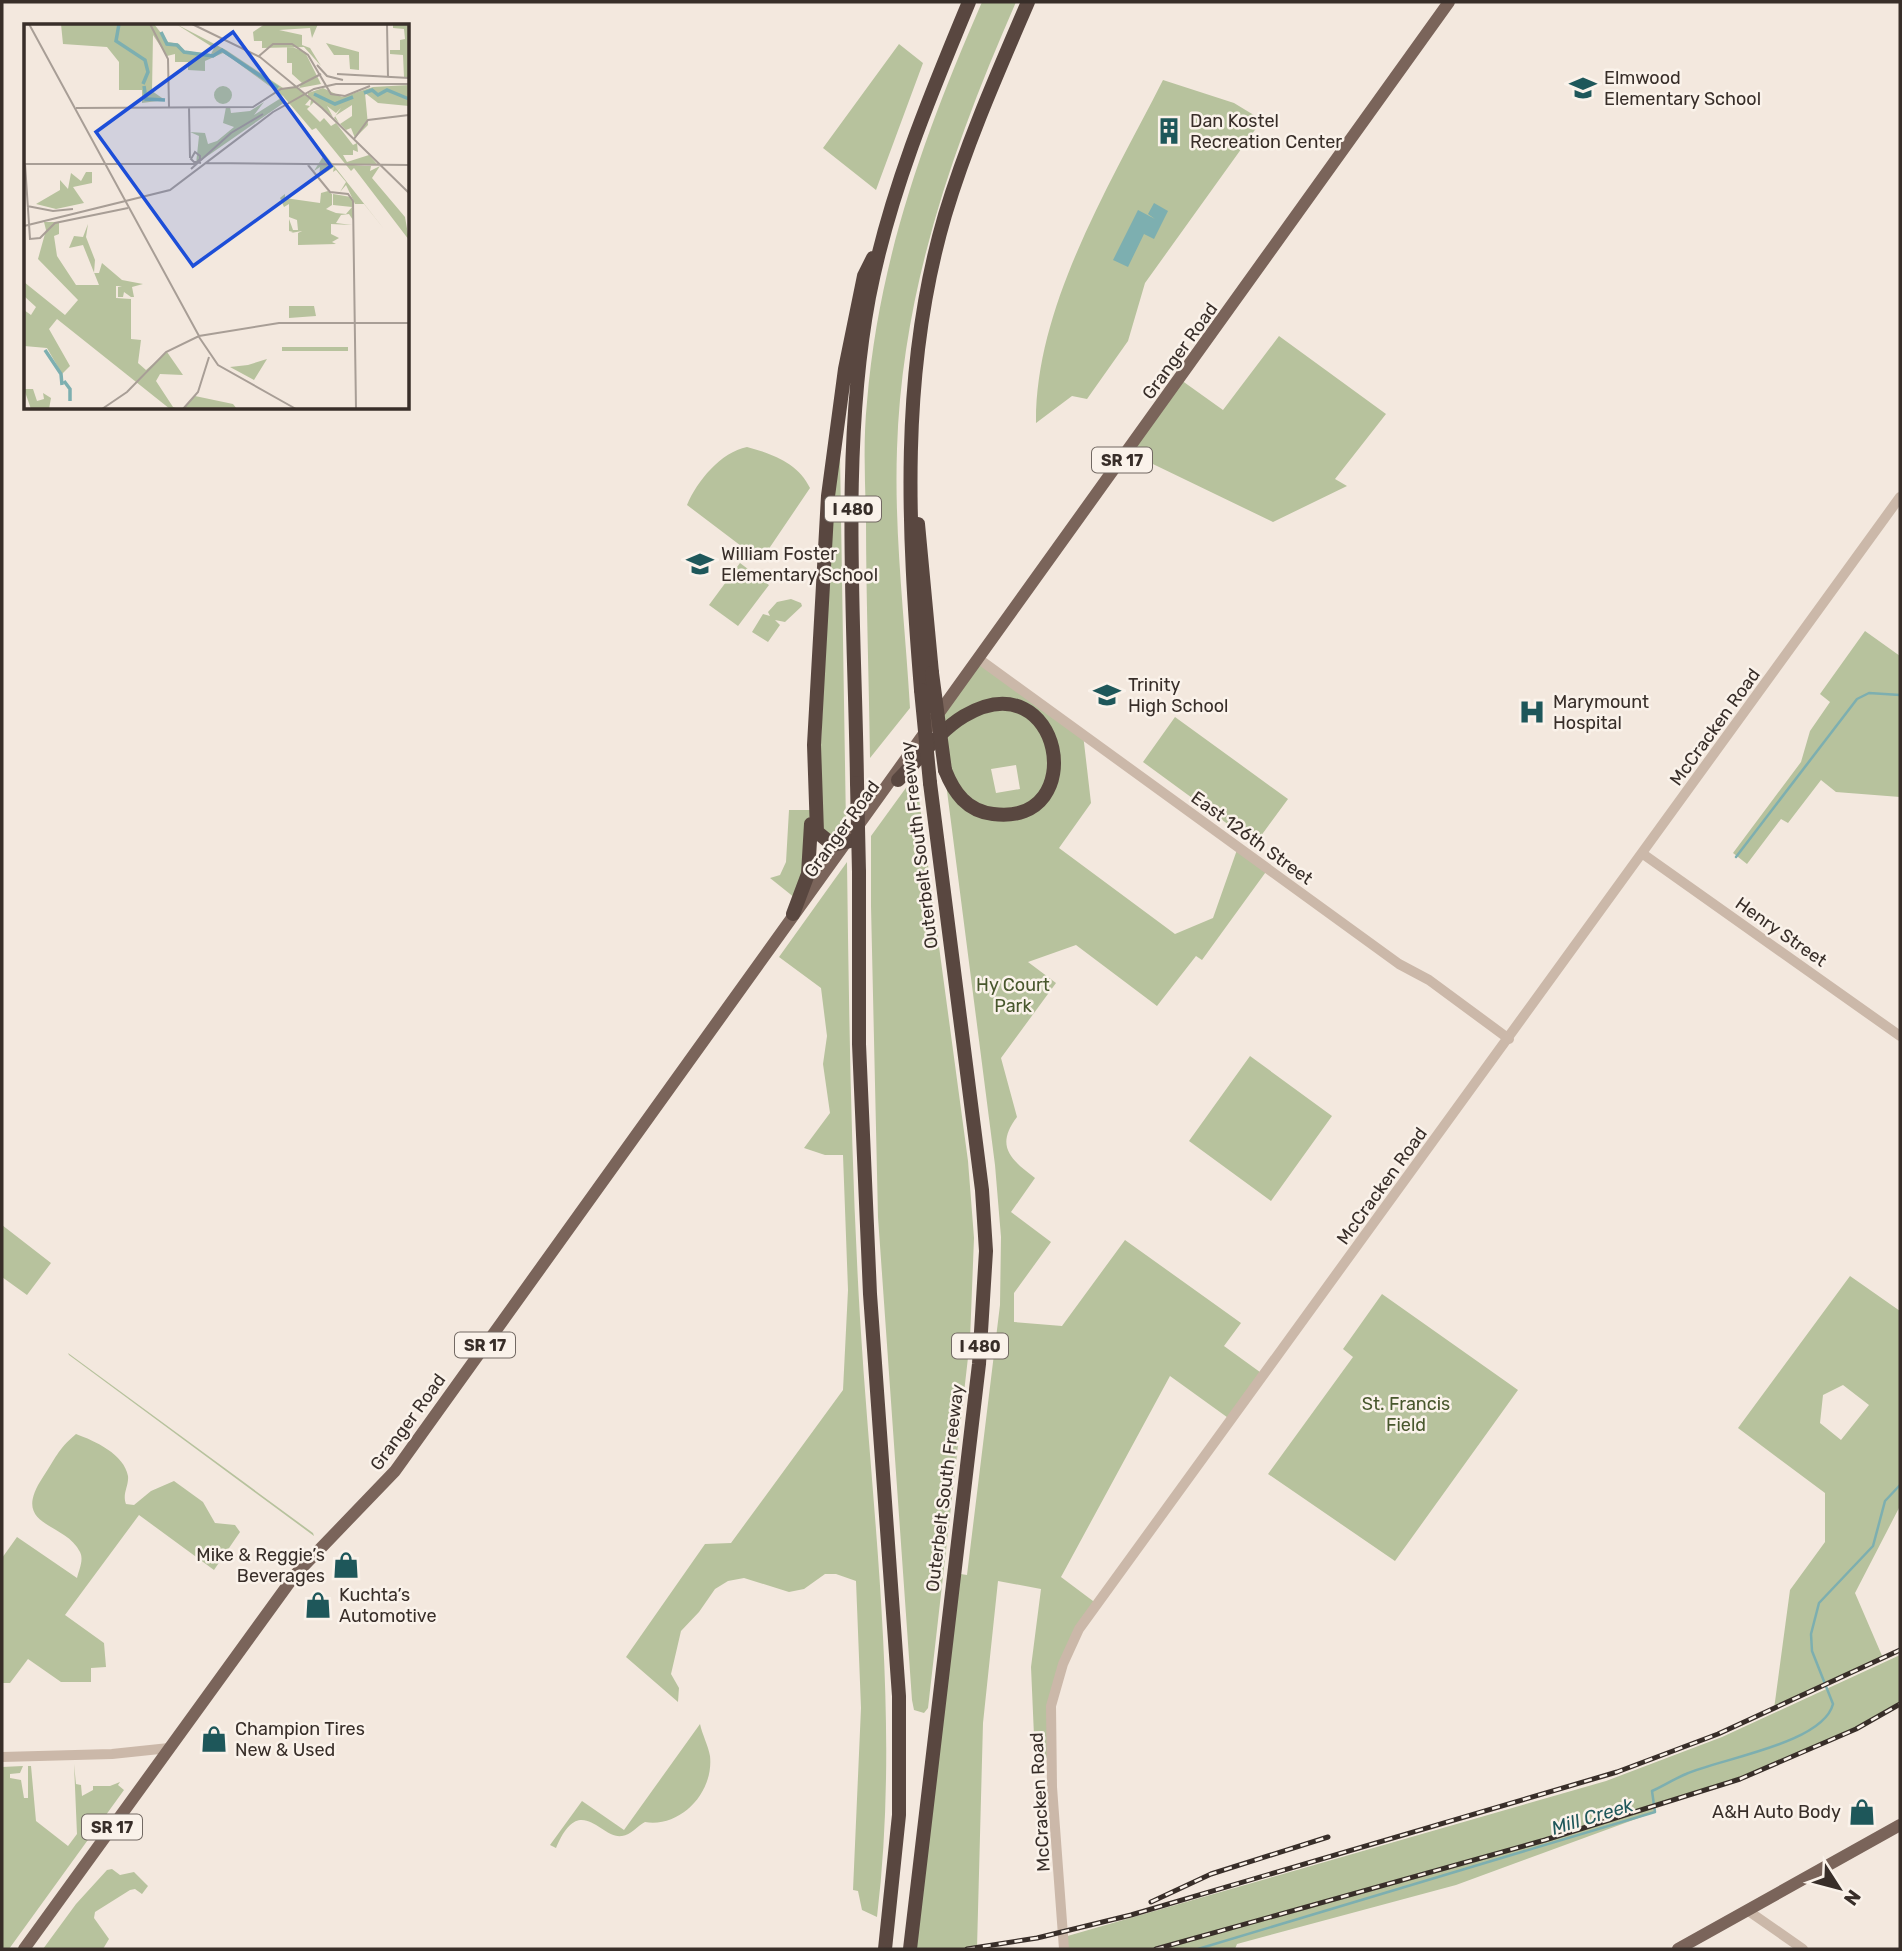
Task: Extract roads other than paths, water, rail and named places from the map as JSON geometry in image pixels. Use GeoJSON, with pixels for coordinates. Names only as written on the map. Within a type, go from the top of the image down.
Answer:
{"type":"FeatureCollection","features":[{"type":"Feature","properties":{"kind":"highway","name":"I 480"},"geometry":{"type":"LineString","coordinates":[[885,1949],[898,1815],[900,1696],[868,1252],[859,1044],[853,485],[856,406],[868,307],[883,238],[911,143],[969,2]]}},
{"type":"Feature","properties":{"kind":"highway","name":"Outerbelt South Freeway"},"geometry":{"type":"LineString","coordinates":[[910,1949],[979,1364],[986,1251],[979,1163],[920,691],[911,568],[909,457],[916,352],[945,216],[974,131],[1028,2]]}},
{"type":"Feature","properties":{"kind":"highway"},"geometry":{"type":"LineString","coordinates":[[793,914],[808,874],[824,538],[838,413],[864,276],[883,238]]}},
{"type":"Feature","properties":{"kind":"highway"},"geometry":{"type":"LineString","coordinates":[[898,780],[956,721],[993,705],[1021,708],[1038,719],[1050,735],[1056,754],[1054,773],[1046,792],[1032,806],[1007,815],[986,813],[969,805],[956,792],[945,770],[932,673],[909,457]]}},
{"type":"Feature","properties":{"kind":"highway"},"geometry":{"type":"LineString","coordinates":[[814,781],[817,832],[828,844],[849,842]]}},
{"type":"Feature","properties":{"kind":"main road","name":"Granger Road"},"geometry":{"type":"LineString","coordinates":[[783,932],[797,920],[849,842],[1449,2]]}},
{"type":"Feature","properties":{"kind":"main road","name":"Granger Road"},"geometry":{"type":"LineString","coordinates":[[1418,49],[1457,2]]}},
{"type":"Feature","properties":{"kind":"main road","name":"Granger Road"},"geometry":{"type":"LineString","coordinates":[[169,1748],[297,1572],[395,1471],[723,1010],[783,932],[793,914],[898,780],[964,685],[970,672]]}},
{"type":"Feature","properties":{"kind":"main road","name":"SR 17"},"geometry":{"type":"LineString","coordinates":[[24,1949],[169,1748]]}},
{"type":"Feature","properties":{"kind":"main road"},"geometry":{"type":"LineString","coordinates":[[1678,1949],[1900,1825]]}},
{"type":"Feature","properties":{"kind":"street","name":"McCracken Road"},"geometry":{"type":"LineString","coordinates":[[1064,1949],[1051,1777],[1051,1706],[1063,1664],[1080,1629],[1900,497]]}},
{"type":"Feature","properties":{"kind":"street","name":"East 126th Street"},"geometry":{"type":"LineString","coordinates":[[979,659],[1399,964],[1429,980],[1509,1039]]}},
{"type":"Feature","properties":{"kind":"street","name":"Henry Street"},"geometry":{"type":"LineString","coordinates":[[1643,853],[1900,1036]]}},
{"type":"Feature","properties":{"kind":"street"},"geometry":{"type":"LineString","coordinates":[[2,1757],[112,1754],[169,1748]]}},
{"type":"Feature","properties":{"kind":"street"},"geometry":{"type":"LineString","coordinates":[[1747,1910],[1802,1949]]}},
{"type":"Feature","properties":{"kind":"water"},"geometry":{"type":"Polygon","coordinates":[[[1154,203],[1168,211],[1154,239],[1144,234],[1128,267],[1113,260],[1138,210],[1155,219],[1148,214],[1154,203]]]}},
{"type":"Feature","properties":{"kind":"waterway"},"geometry":{"type":"LineString","coordinates":[[1736,857],[1857,699],[1869,693],[1900,695]]}},
{"type":"Feature","properties":{"kind":"waterway","name":"Mill Creek"},"geometry":{"type":"LineString","coordinates":[[1198,1949],[1655,1812],[1652,1791],[1701,1768],[1791,1740],[1810,1730],[1825,1718],[1833,1704],[1812,1651],[1811,1634],[1819,1603],[1873,1546],[1885,1501],[1900,1485]]}},
{"type":"Feature","properties":{"kind":"railway"},"geometry":{"type":"LineString","coordinates":[[967,1949],[1037,1938],[1131,1915],[1617,1772],[1718,1734],[1900,1650]]}},
{"type":"Feature","properties":{"kind":"railway"},"geometry":{"type":"LineString","coordinates":[[1156,1949],[1545,1840],[1740,1779],[1856,1729],[1900,1704]]}},
{"type":"Feature","properties":{"kind":"railway"},"geometry":{"type":"LineString","coordinates":[[1151,1902],[1211,1874],[1328,1837]]}},
{"type":"Feature","properties":{"kind":"place","name":"Elmwood Elementary School"},"geometry":{"type":"Point","coordinates":[1583,88]}},
{"type":"Feature","properties":{"kind":"place","name":"Dan Kostel Recreation Center"},"geometry":{"type":"Point","coordinates":[1169,131]}},
{"type":"Feature","properties":{"kind":"place","name":"William Foster Elementary School"},"geometry":{"type":"Point","coordinates":[700,564]}},
{"type":"Feature","properties":{"kind":"place","name":"Trinity High School"},"geometry":{"type":"Point","coordinates":[1107,695]}},
{"type":"Feature","properties":{"kind":"place","name":"Marymount Hospital"},"geometry":{"type":"Point","coordinates":[1532,712]}},
{"type":"Feature","properties":{"kind":"place","name":"Mike & Reggie’s Beverages"},"geometry":{"type":"Point","coordinates":[346,1565]}},
{"type":"Feature","properties":{"kind":"place","name":"Kuchta’s Automotive"},"geometry":{"type":"Point","coordinates":[318,1605]}},
{"type":"Feature","properties":{"kind":"place","name":"Champion Tires New & Used"},"geometry":{"type":"Point","coordinates":[214,1739]}},
{"type":"Feature","properties":{"kind":"place","name":"A&H Auto Body"},"geometry":{"type":"Point","coordinates":[1862,1812]}},
{"type":"Feature","properties":{"kind":"park label","name":"Hy Court Park"},"geometry":{"type":"Point","coordinates":[1013,995]}},
{"type":"Feature","properties":{"kind":"park label","name":"St. Francis Field"},"geometry":{"type":"Point","coordinates":[1406,1414]}}]}
